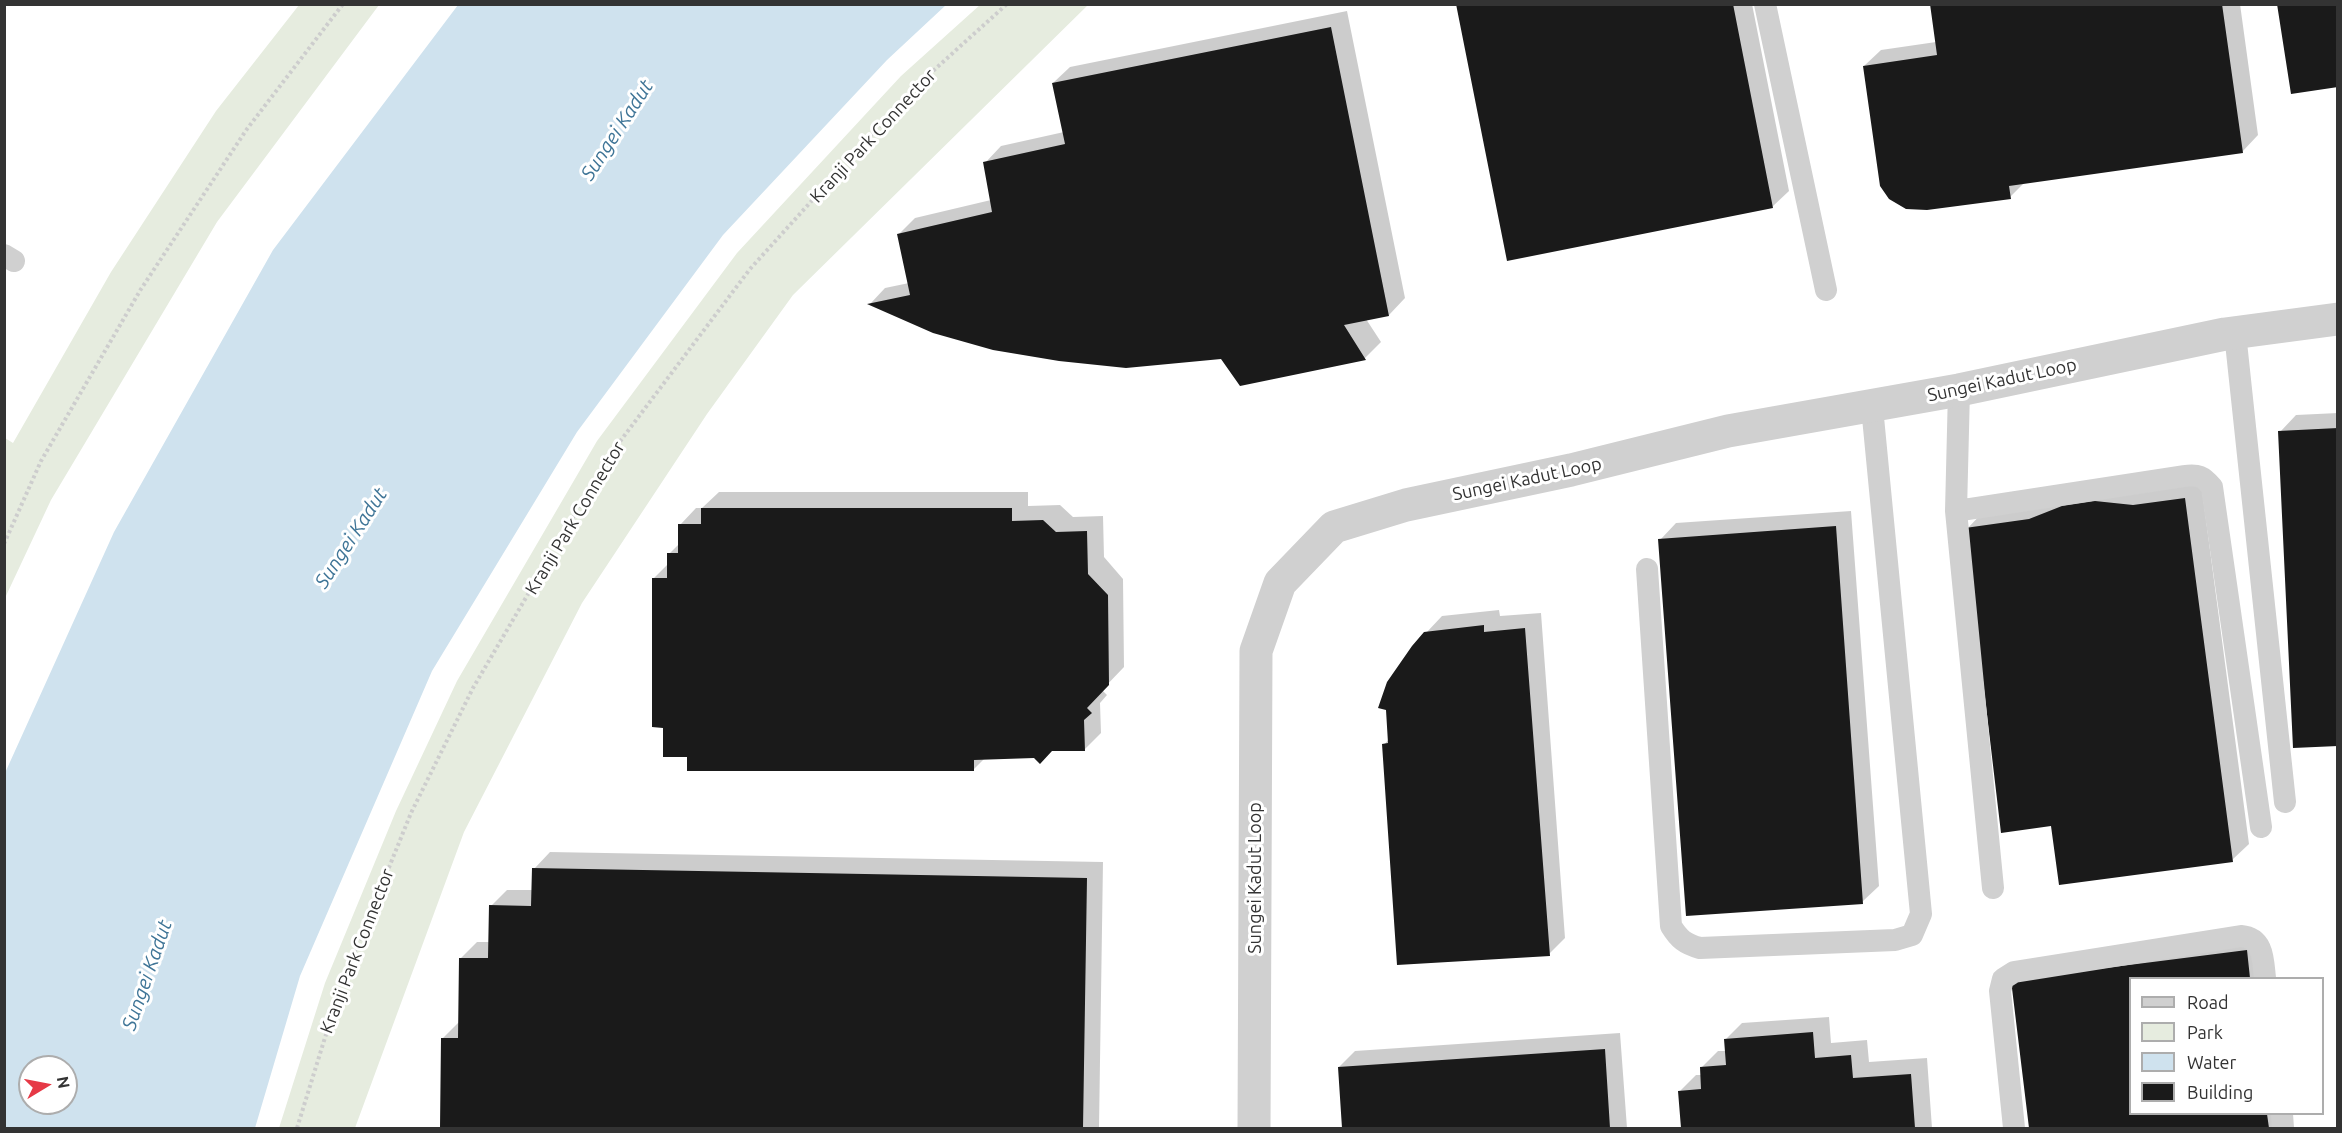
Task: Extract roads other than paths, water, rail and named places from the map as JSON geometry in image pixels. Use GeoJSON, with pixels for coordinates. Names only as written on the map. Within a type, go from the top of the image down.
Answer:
{"type":"FeatureCollection","features":[{"type":"Feature","properties":{"kind":"street","name":"Sungei Kadut Loop"},"geometry":{"type":"LineString","coordinates":[[1254,1128],[1256,651],[1280,583],[1334,527],[1406,505],[1571,470],[1728,431],[1959,390],[2102,358],[2235,333],[2337,319]]}},
{"type":"Feature","properties":{"kind":"lane"},"geometry":{"type":"LineString","coordinates":[[1765,4],[1826,290]]}},
{"type":"Feature","properties":{"kind":"lane"},"geometry":{"type":"LineString","coordinates":[[2235,333],[2285,802]]}},
{"type":"Feature","properties":{"kind":"lane"},"geometry":{"type":"LineString","coordinates":[[1959,390],[1956,511],[1992,888]]}},
{"type":"Feature","properties":{"kind":"lane"},"geometry":{"type":"LineString","coordinates":[[1647,569],[1671,926],[1679,938],[1688,945],[1700,948],[1895,940],[1912,935],[1921,914],[1872,406]]}},
{"type":"Feature","properties":{"kind":"lane"},"geometry":{"type":"LineString","coordinates":[[1956,511],[2197,474],[2205,478],[2212,487],[2261,827]]}},
{"type":"Feature","properties":{"kind":"lane"},"geometry":{"type":"LineString","coordinates":[[2014,1128],[2000,991],[2003,979],[2014,972],[2241,936],[2251,937],[2259,944],[2265,977]]}},
{"type":"Feature","properties":{"kind":"water","name":"Sungei Kadut"},"geometry":{"type":"Polygon","coordinates":[[[458,5],[946,5],[887,60],[723,235],[577,432],[432,671],[300,976],[255,1128],[5,1128],[5,773],[114,532],[273,250],[458,5]]]}}]}
